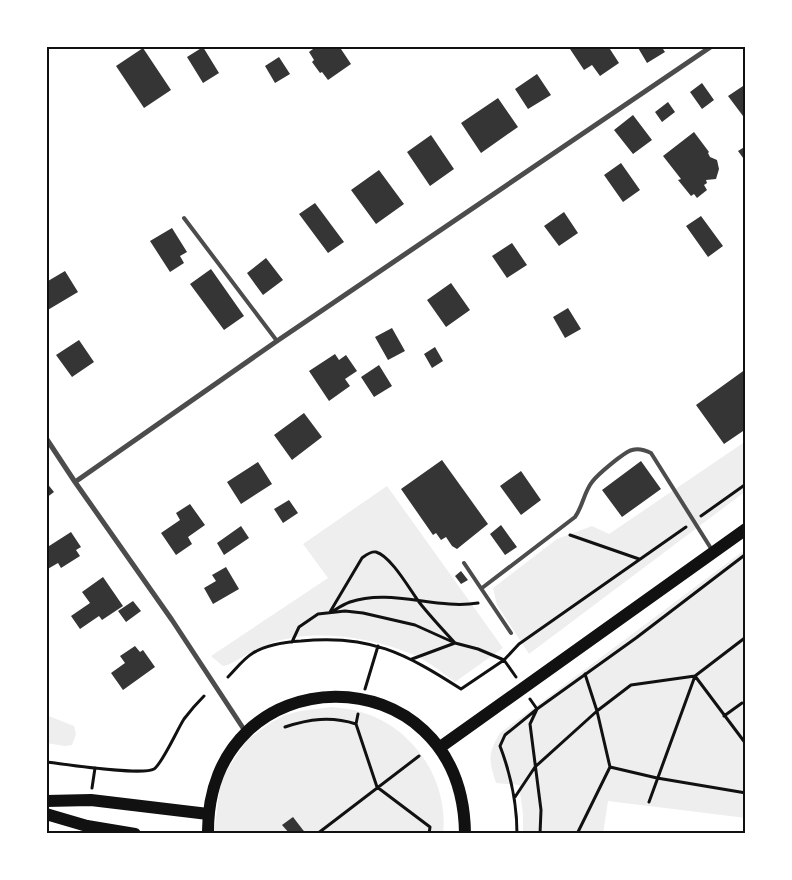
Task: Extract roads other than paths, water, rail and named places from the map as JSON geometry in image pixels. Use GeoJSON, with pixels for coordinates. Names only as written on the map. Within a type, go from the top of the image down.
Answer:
{"type":"FeatureCollection","features":[{"type":"Feature","properties":{"kind":"main road"},"geometry":{"type":"LineString","coordinates":[[439,748],[746,529]]}},
{"type":"Feature","properties":{"kind":"main road"},"geometry":{"type":"LineString","coordinates":[[208,834],[208,814],[213,786],[221,766],[232,748],[246,732],[265,717],[286,706],[309,699],[332,696],[362,698],[394,710],[411,720],[426,733],[452,768],[460,789],[465,834]]}},
{"type":"Feature","properties":{"kind":"main road"},"geometry":{"type":"LineString","coordinates":[[46,801],[91,800],[208,814]]}},
{"type":"Feature","properties":{"kind":"main road"},"geometry":{"type":"LineString","coordinates":[[46,814],[87,826],[135,834]]}},
{"type":"Feature","properties":{"kind":"street"},"geometry":{"type":"LineString","coordinates":[[75,482],[277,341],[712,46]]}},
{"type":"Feature","properties":{"kind":"street"},"geometry":{"type":"LineString","coordinates":[[46,438],[172,620],[246,732]]}},
{"type":"Feature","properties":{"kind":"lane"},"geometry":{"type":"LineString","coordinates":[[184,218],[277,341]]}},
{"type":"Feature","properties":{"kind":"lane"},"geometry":{"type":"LineString","coordinates":[[482,588],[575,517],[581,508],[591,483],[601,472],[631,450],[644,449],[651,453],[693,522],[714,552]]}},
{"type":"Feature","properties":{"kind":"lane"},"geometry":{"type":"LineString","coordinates":[[464,563],[511,633]]}}]}
